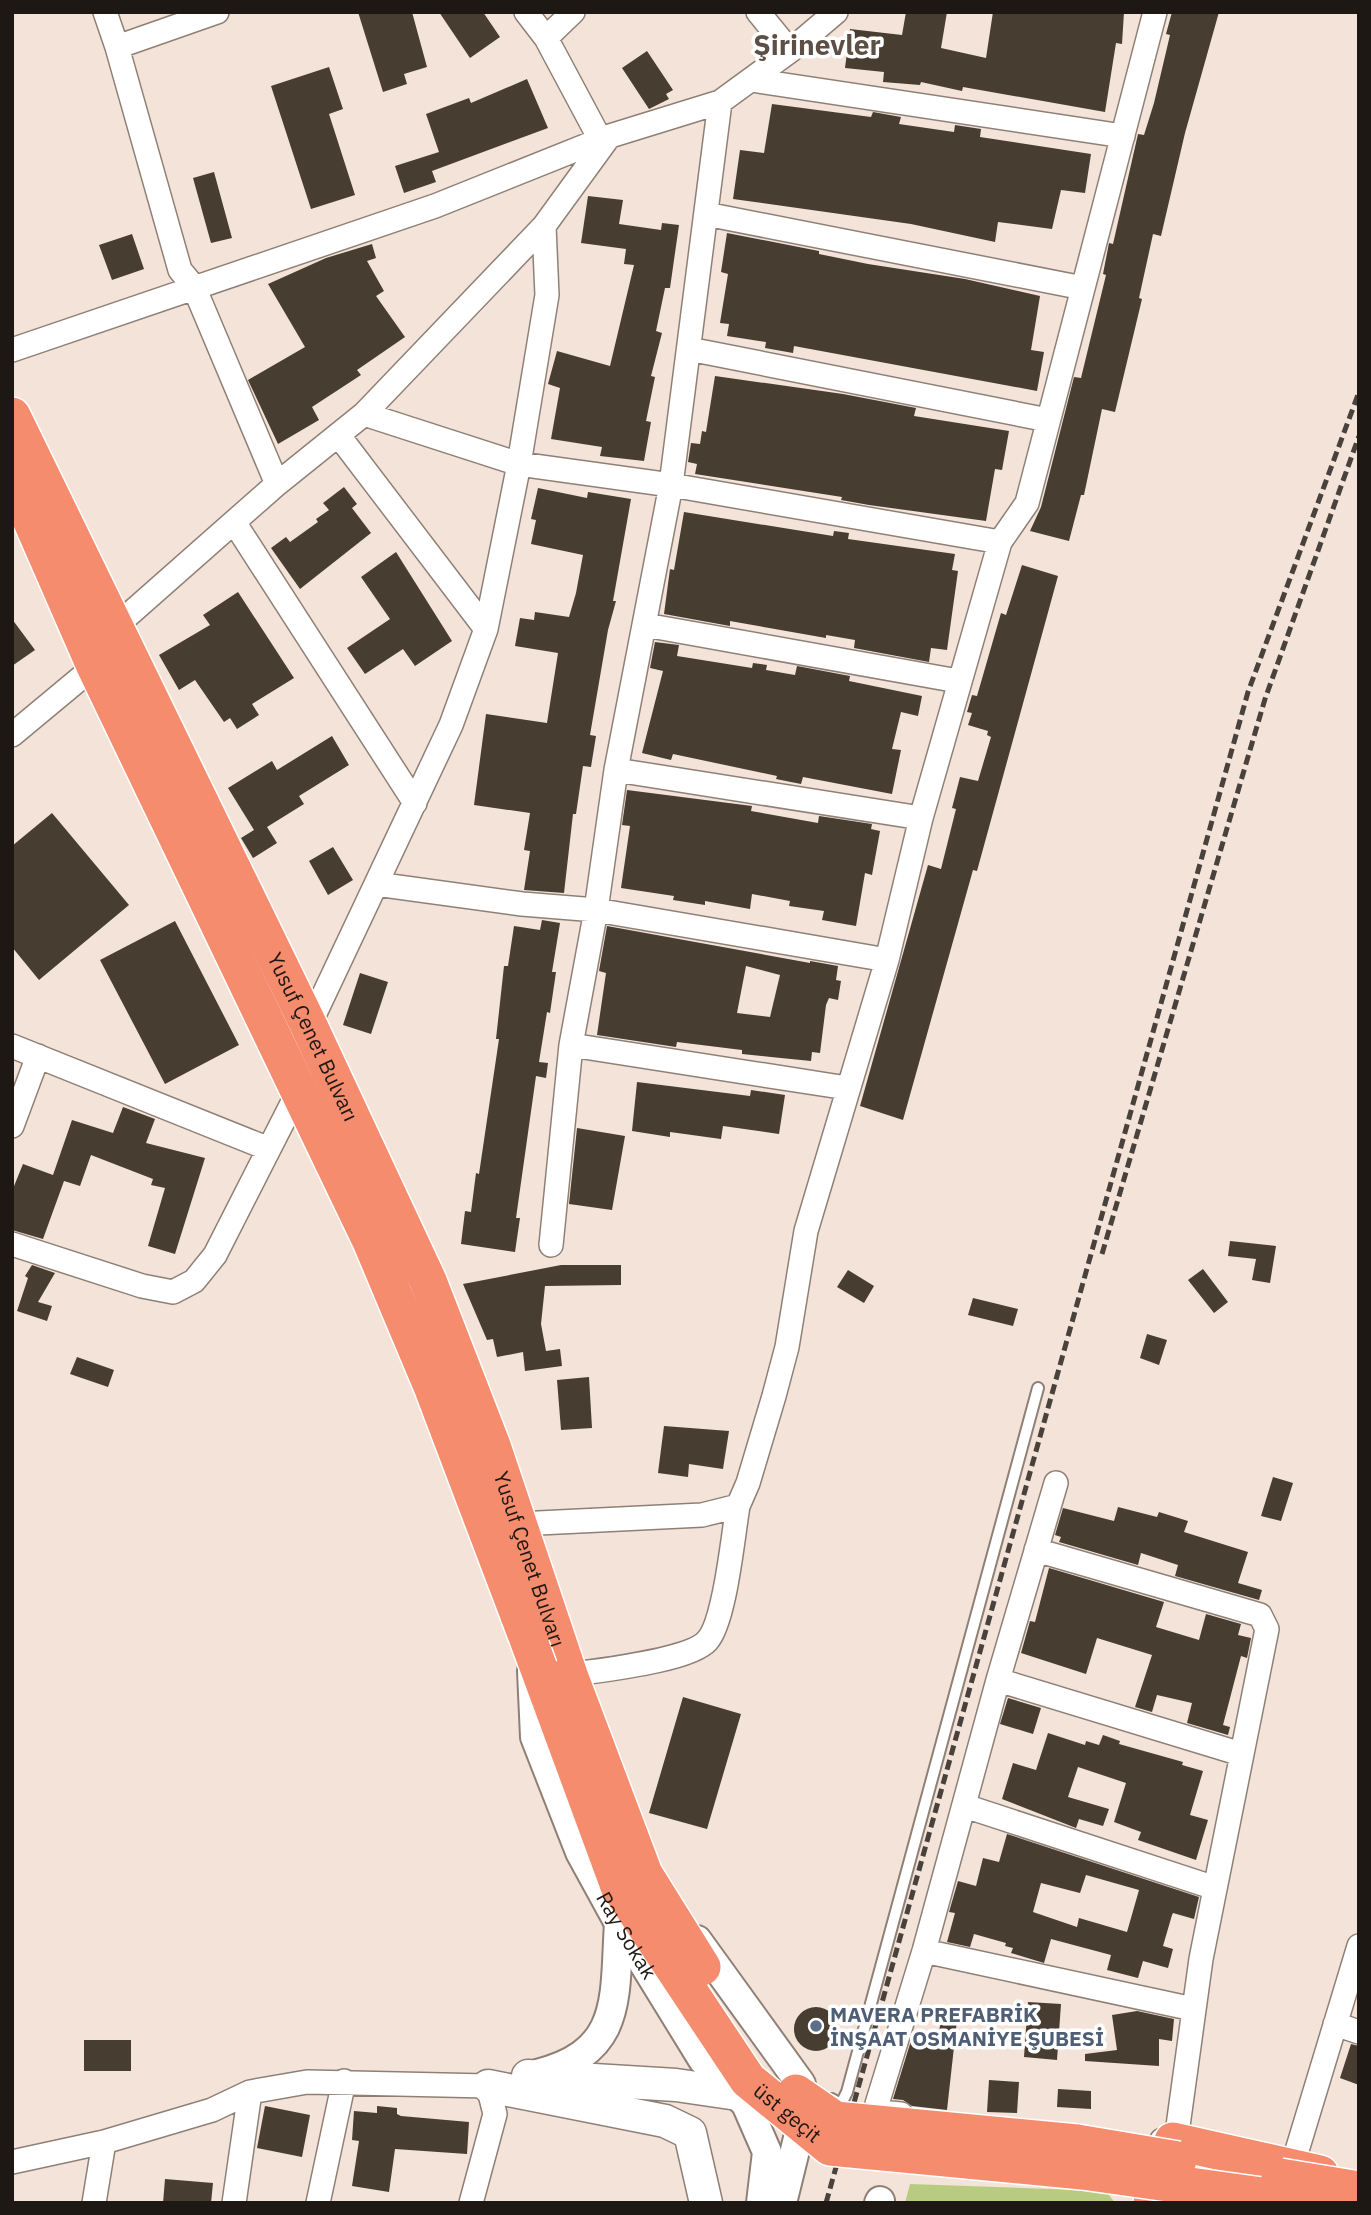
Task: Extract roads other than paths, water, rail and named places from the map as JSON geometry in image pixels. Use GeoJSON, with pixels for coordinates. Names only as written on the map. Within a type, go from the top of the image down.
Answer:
{"type":"FeatureCollection","features":[{"type":"Feature","properties":{"kind":"highway","name":"Yusuf Çenet Bulvarı"},"geometry":{"type":"LineString","coordinates":[[12,416],[309,1026],[428,1281],[471,1390],[569,1675],[644,1874],[767,2074],[835,2120],[1077,2143],[1359,2190]]}},
{"type":"Feature","properties":{"kind":"highway","name":"Yusuf Çenet Bulvarı"},"geometry":{"type":"LineString","coordinates":[[12,476],[95,666],[300,1088],[410,1330],[531,1647]]}},
{"type":"Feature","properties":{"kind":"highway","name":"üst geçit"},"geometry":{"type":"LineString","coordinates":[[531,1647],[619,1886],[748,2080],[830,2147],[1083,2171],[1312,2203]]}},
{"type":"Feature","properties":{"kind":"highway"},"geometry":{"type":"LineString","coordinates":[[1152,2203],[1173,2141],[1359,2183]]}},
{"type":"Feature","properties":{"kind":"main road"},"geometry":{"type":"LineString","coordinates":[[528,2076],[676,2085],[735,2094],[801,2093]]}},
{"type":"Feature","properties":{"kind":"main road"},"geometry":{"type":"LineString","coordinates":[[488,2086],[665,2122],[690,2133],[706,2203]]}},
{"type":"Feature","properties":{"kind":"street"},"geometry":{"type":"LineString","coordinates":[[105,12],[180,270],[194,287],[277,484]]}},
{"type":"Feature","properties":{"kind":"street"},"geometry":{"type":"LineString","coordinates":[[117,47],[218,12]]}},
{"type":"Feature","properties":{"kind":"street"},"geometry":{"type":"LineString","coordinates":[[526,12],[546,38],[606,139]]}},
{"type":"Feature","properties":{"kind":"street"},"geometry":{"type":"LineString","coordinates":[[546,38],[573,12]]}},
{"type":"Feature","properties":{"kind":"street"},"geometry":{"type":"LineString","coordinates":[[758,12],[790,51]]}},
{"type":"Feature","properties":{"kind":"street"},"geometry":{"type":"LineString","coordinates":[[12,350],[435,206],[606,139],[720,102],[790,51],[836,12]]}},
{"type":"Feature","properties":{"kind":"street"},"geometry":{"type":"LineString","coordinates":[[782,2203],[801,2126],[801,2093],[665,1890],[597,1717],[569,1675],[688,1654],[706,1642],[715,1630],[738,1506],[748,1483],[787,1348],[806,1231],[887,960],[958,681],[1000,542],[1027,503],[1155,12]]}},
{"type":"Feature","properties":{"kind":"street"},"geometry":{"type":"LineString","coordinates":[[751,80],[1123,136]]}},
{"type":"Feature","properties":{"kind":"street"},"geometry":{"type":"LineString","coordinates":[[551,1245],[571,1045],[596,910],[616,770],[671,485],[720,102]]}},
{"type":"Feature","properties":{"kind":"street"},"geometry":{"type":"LineString","coordinates":[[12,735],[95,666],[116,626],[277,484],[364,414],[544,226],[606,139]]}},
{"type":"Feature","properties":{"kind":"street"},"geometry":{"type":"LineString","coordinates":[[706,214],[1083,288]]}},
{"type":"Feature","properties":{"kind":"street"},"geometry":{"type":"LineString","coordinates":[[309,1026],[451,725],[486,629],[519,464],[547,295],[544,226]]}},
{"type":"Feature","properties":{"kind":"street"},"geometry":{"type":"LineString","coordinates":[[689,349],[1048,420]]}},
{"type":"Feature","properties":{"kind":"street"},"geometry":{"type":"LineString","coordinates":[[364,414],[519,464],[671,485],[1000,542]]}},
{"type":"Feature","properties":{"kind":"street"},"geometry":{"type":"LineString","coordinates":[[339,436],[486,629]]}},
{"type":"Feature","properties":{"kind":"street"},"geometry":{"type":"LineString","coordinates":[[234,522],[415,803]]}},
{"type":"Feature","properties":{"kind":"street"},"geometry":{"type":"LineString","coordinates":[[645,625],[958,681]]}},
{"type":"Feature","properties":{"kind":"street"},"geometry":{"type":"LineString","coordinates":[[616,770],[922,818]]}},
{"type":"Feature","properties":{"kind":"street"},"geometry":{"type":"LineString","coordinates":[[376,884],[522,904],[596,910],[887,960]]}},
{"type":"Feature","properties":{"kind":"street"},"geometry":{"type":"LineString","coordinates":[[571,1045],[847,1088]]}},
{"type":"Feature","properties":{"kind":"street"},"geometry":{"type":"LineString","coordinates":[[12,1046],[269,1149]]}},
{"type":"Feature","properties":{"kind":"street"},"geometry":{"type":"LineString","coordinates":[[12,1126],[38,1056]]}},
{"type":"Feature","properties":{"kind":"street"},"geometry":{"type":"LineString","coordinates":[[12,1244],[142,1286],[173,1292],[194,1281],[215,1255],[300,1088]]}},
{"type":"Feature","properties":{"kind":"street"},"geometry":{"type":"LineString","coordinates":[[1036,1550],[1259,1615],[1267,1629],[1215,1888],[1193,2009],[1178,2126],[1173,2141],[879,2112],[877,2104],[924,1951],[998,1680],[1036,1550],[1056,1483]]}},
{"type":"Feature","properties":{"kind":"street"},"geometry":{"type":"LineString","coordinates":[[518,1524],[702,1515],[738,1506]]}},
{"type":"Feature","properties":{"kind":"street","name":"Ray Sokak"},"geometry":{"type":"LineString","coordinates":[[531,1647],[535,1737],[580,1852],[619,1923],[703,2060],[746,2104],[767,2152],[761,2203]]}},
{"type":"Feature","properties":{"kind":"street"},"geometry":{"type":"LineString","coordinates":[[998,1680],[1241,1754]]}},
{"type":"Feature","properties":{"kind":"street"},"geometry":{"type":"LineString","coordinates":[[965,1806],[1215,1888]]}},
{"type":"Feature","properties":{"kind":"street"},"geometry":{"type":"LineString","coordinates":[[12,2162],[104,2142],[212,2110],[250,2092],[307,2082],[488,2086],[567,2067],[592,2049],[608,2025],[619,1923]]}},
{"type":"Feature","properties":{"kind":"street"},"geometry":{"type":"LineString","coordinates":[[1292,2167],[1359,1946]]}},
{"type":"Feature","properties":{"kind":"street"},"geometry":{"type":"LineString","coordinates":[[924,1951],[1193,2009]]}},
{"type":"Feature","properties":{"kind":"street"},"geometry":{"type":"LineString","coordinates":[[1335,2024],[1359,2032]]}},
{"type":"Feature","properties":{"kind":"street"},"geometry":{"type":"LineString","coordinates":[[318,2203],[344,2081]]}},
{"type":"Feature","properties":{"kind":"street"},"geometry":{"type":"LineString","coordinates":[[471,2203],[495,2114],[488,2086]]}},
{"type":"Feature","properties":{"kind":"street"},"geometry":{"type":"LineString","coordinates":[[234,2203],[250,2092]]}},
{"type":"Feature","properties":{"kind":"street"},"geometry":{"type":"LineString","coordinates":[[94,2203],[104,2142]]}},
{"type":"Feature","properties":{"kind":"lane"},"geometry":{"type":"LineString","coordinates":[[801,2093],[841,2104],[847,2092],[1038,1388]]}},
{"type":"Feature","properties":{"kind":"railway"},"geometry":{"type":"LineString","coordinates":[[826,2203],[1248,692],[1359,392]]}},
{"type":"Feature","properties":{"kind":"railway"},"geometry":{"type":"LineString","coordinates":[[1102,1254],[1265,699],[1359,436]]}},
{"type":"Feature","properties":{"kind":"railway"},"geometry":{"type":"LineString","coordinates":[[850,2157],[863,2110]]}},
{"type":"Feature","properties":{"kind":"place","name":"MAVERA PREFABRİK İNŞAAT OSMANİYE ŞUBESİ"},"geometry":{"type":"Point","coordinates":[816,2026]}},
{"type":"Feature","properties":{"kind":"district","name":"Şirinevler"},"geometry":{"type":"Point","coordinates":[817,44]}}]}
